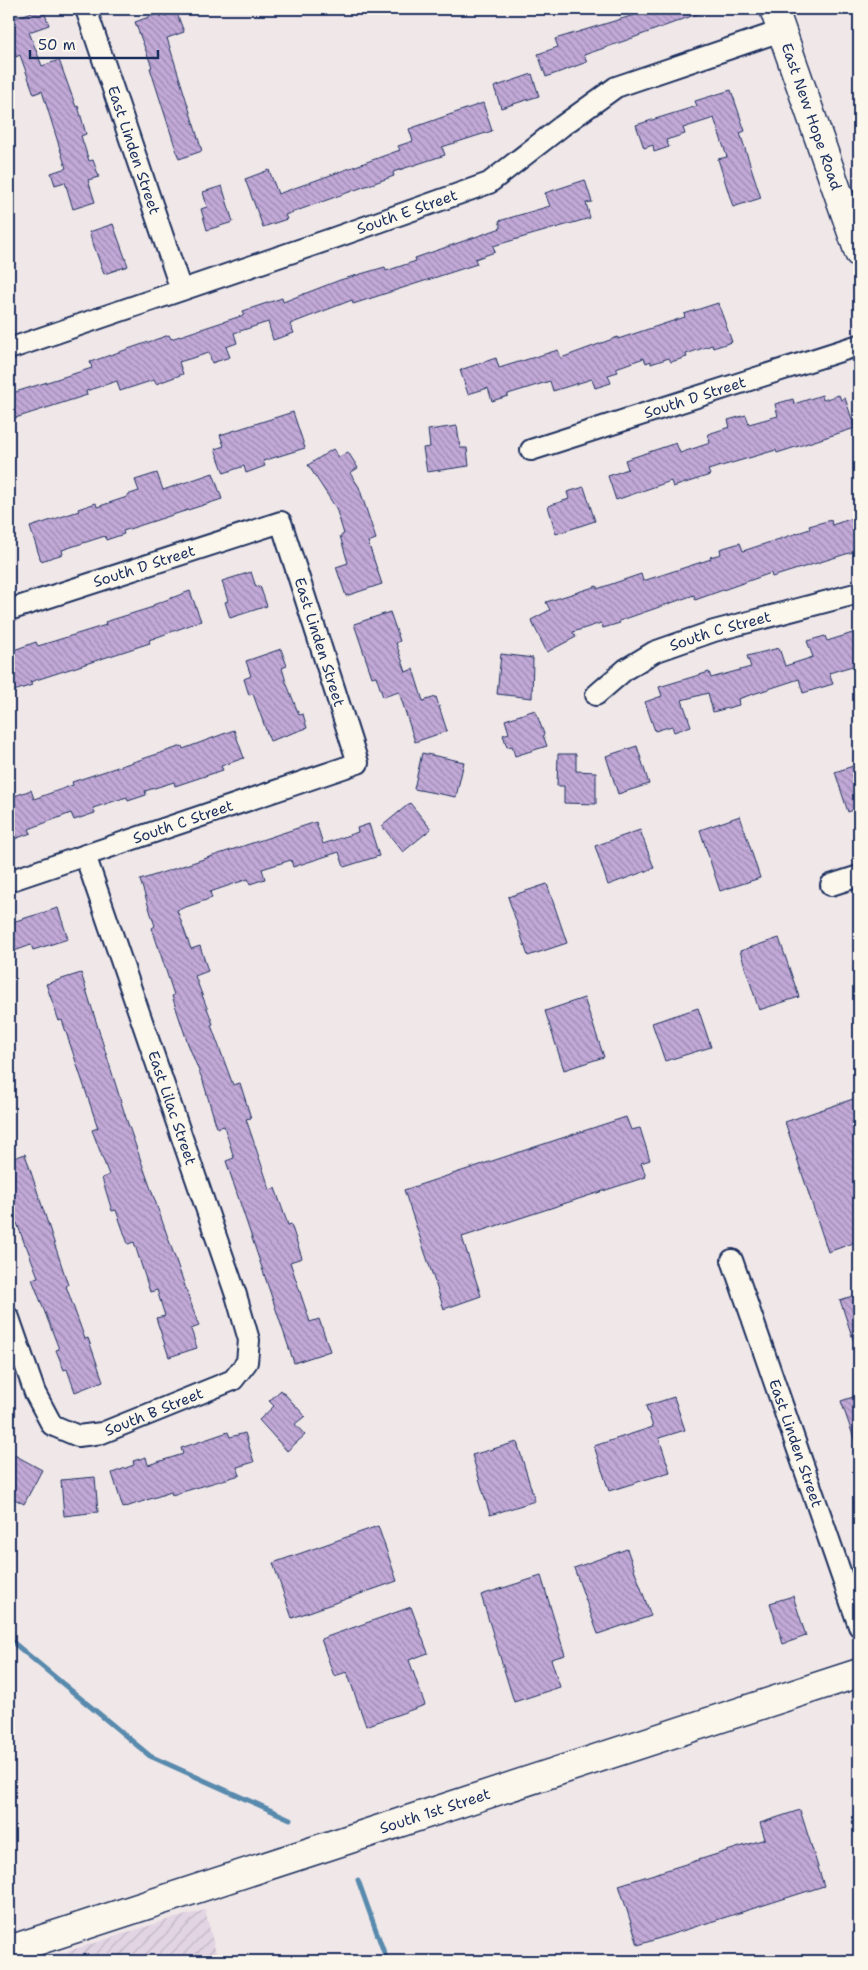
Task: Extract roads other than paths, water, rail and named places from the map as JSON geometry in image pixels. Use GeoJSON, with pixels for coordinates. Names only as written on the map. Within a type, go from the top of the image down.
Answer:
{"type":"FeatureCollection","features":[{"type":"Feature","properties":{"kind":"street","name":"East Linden Street"},"geometry":{"type":"LineString","coordinates":[[86,9],[181,290]]}},
{"type":"Feature","properties":{"kind":"street","name":"South E Street"},"geometry":{"type":"LineString","coordinates":[[9,348],[489,183],[616,87],[778,20]]}},
{"type":"Feature","properties":{"kind":"street","name":"East New Hope Road"},"geometry":{"type":"LineString","coordinates":[[778,20],[859,253]]}},
{"type":"Feature","properties":{"kind":"street","name":"South D Street"},"geometry":{"type":"LineString","coordinates":[[531,450],[859,345]]}},
{"type":"Feature","properties":{"kind":"street","name":"East Linden Street"},"geometry":{"type":"LineString","coordinates":[[281,522],[358,763]]}},
{"type":"Feature","properties":{"kind":"street","name":"South D Street"},"geometry":{"type":"LineString","coordinates":[[10,605],[281,522]]}},
{"type":"Feature","properties":{"kind":"street","name":"South C Street"},"geometry":{"type":"LineString","coordinates":[[596,695],[626,669],[654,652],[714,631],[859,593]]}},
{"type":"Feature","properties":{"kind":"street","name":"South C Street"},"geometry":{"type":"LineString","coordinates":[[9,881],[358,763]]}},
{"type":"Feature","properties":{"kind":"street","name":"East Lilac Street"},"geometry":{"type":"LineString","coordinates":[[85,855],[236,1294],[248,1340],[247,1362]]}},
{"type":"Feature","properties":{"kind":"street"},"geometry":{"type":"LineString","coordinates":[[831,884],[859,876]]}},
{"type":"Feature","properties":{"kind":"street","name":"East Linden Street"},"geometry":{"type":"LineString","coordinates":[[732,1260],[859,1626]]}},
{"type":"Feature","properties":{"kind":"street","name":"South B Street"},"geometry":{"type":"LineString","coordinates":[[9,1318],[35,1393],[52,1426],[78,1436],[102,1433],[233,1380],[247,1362]]}},
{"type":"Feature","properties":{"kind":"street","name":"South 1st Street"},"geometry":{"type":"LineString","coordinates":[[9,1950],[859,1673]]}},
{"type":"Feature","properties":{"kind":"waterway"},"geometry":{"type":"LineString","coordinates":[[9,1639],[150,1756],[290,1819]]}},
{"type":"Feature","properties":{"kind":"waterway"},"geometry":{"type":"LineString","coordinates":[[358,1880],[387,1961]]}}]}
